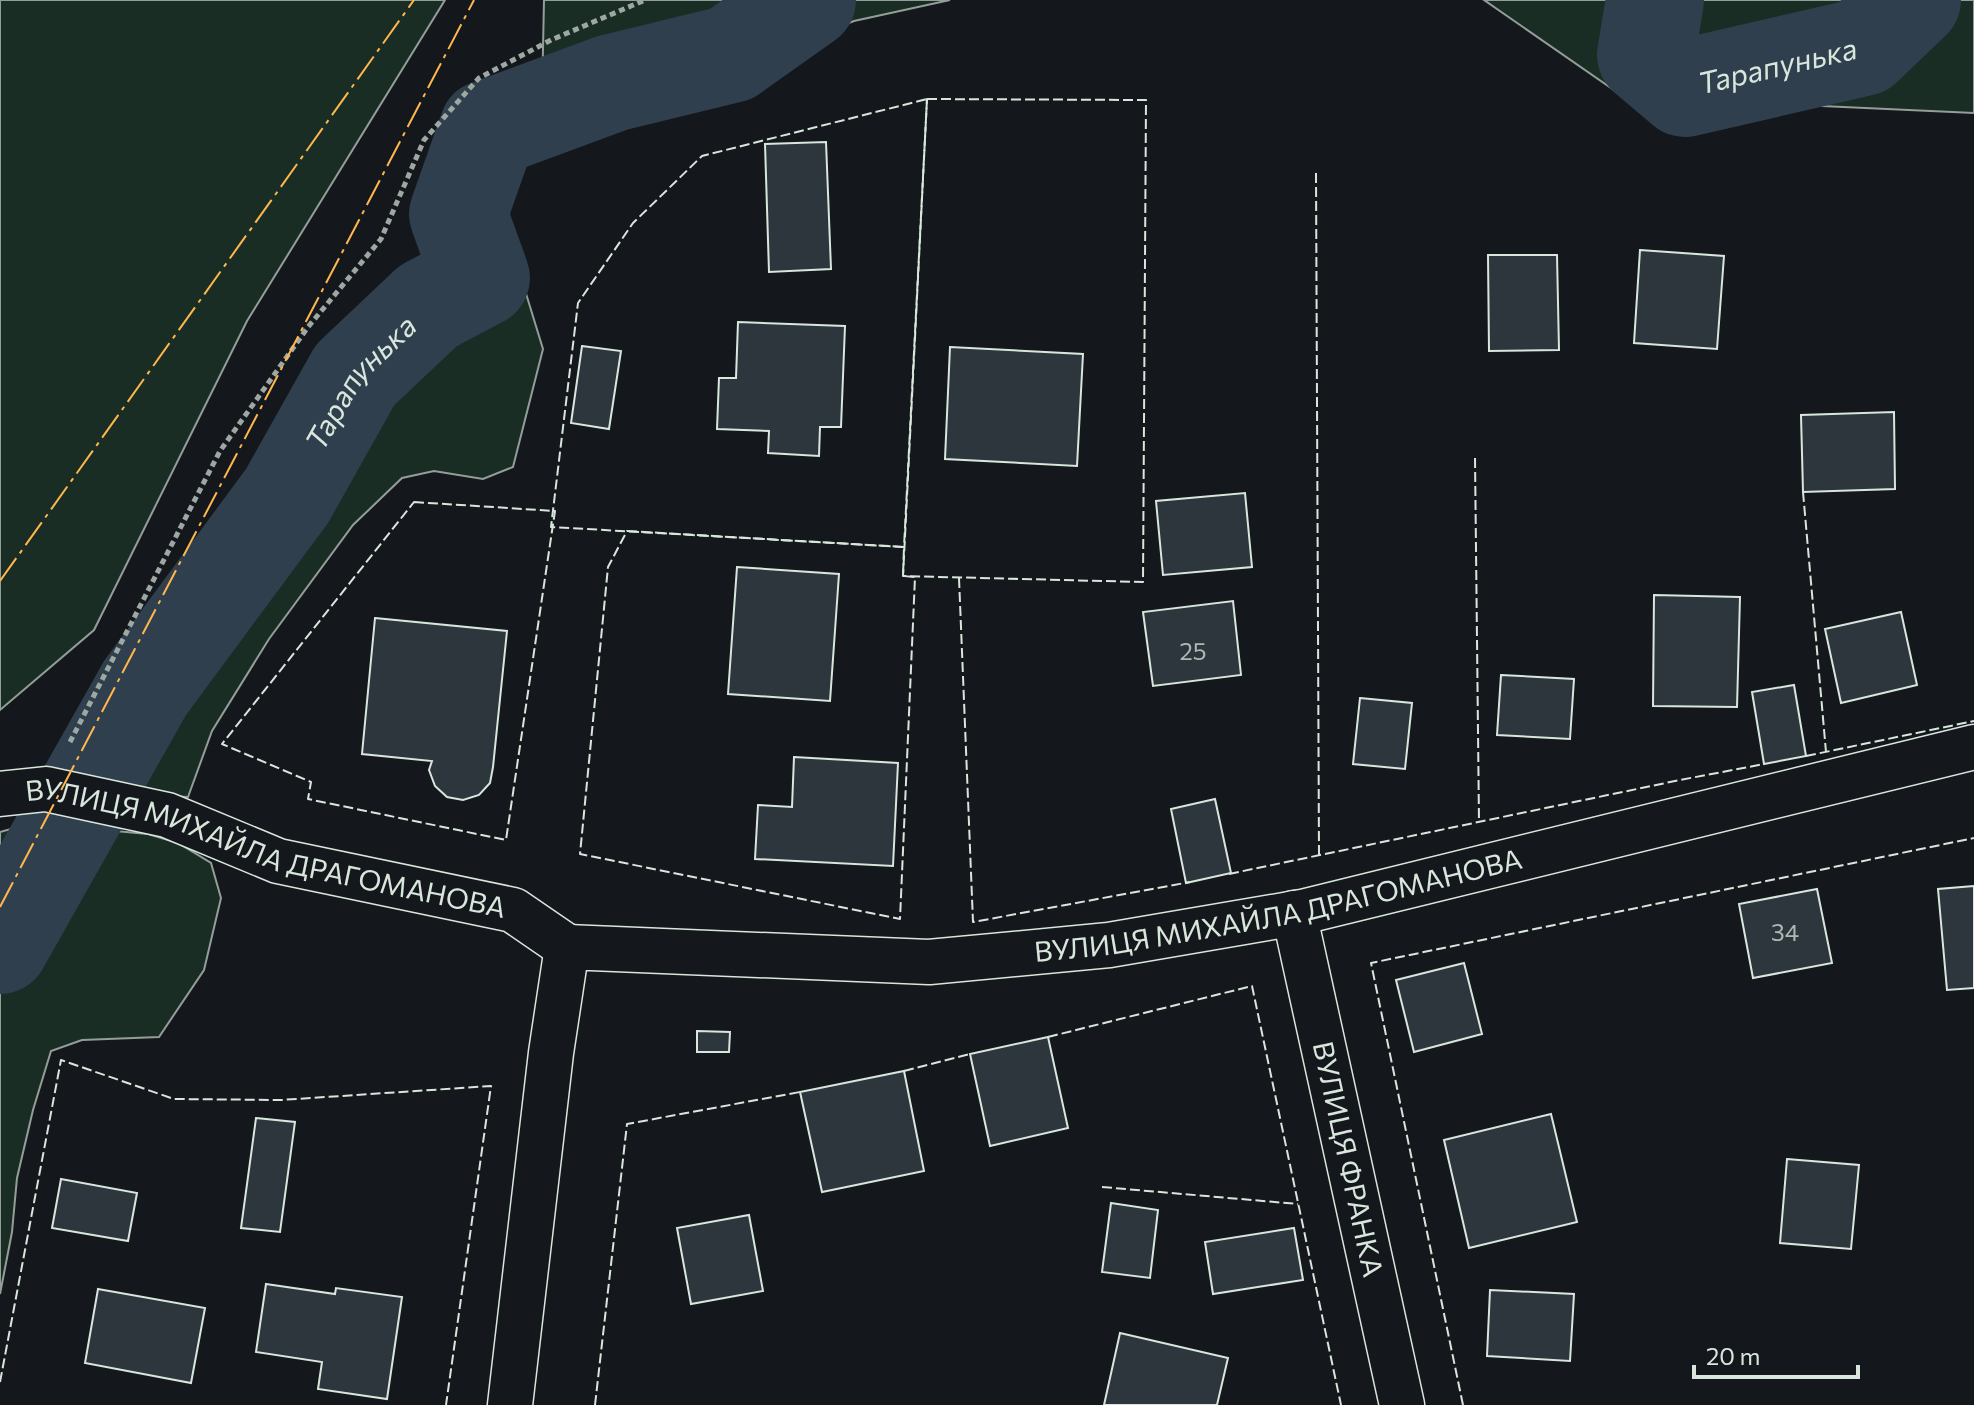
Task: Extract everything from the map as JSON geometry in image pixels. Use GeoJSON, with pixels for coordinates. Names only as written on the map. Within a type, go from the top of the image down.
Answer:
{"type":"FeatureCollection","features":[{"type":"Feature","properties":{"kind":"street","name":"ВУЛИЦЯ МИХАЙЛА ДРАГОМАНОВА"},"geometry":{"type":"LineString","coordinates":[[0,794],[46,789],[167,815],[278,861],[513,910],[567,947],[929,962],[1109,945],[1294,913],[1974,747]]}},
{"type":"Feature","properties":{"kind":"street","name":"ВУЛИЦЯ ФРАНКА"},"geometry":{"type":"LineString","coordinates":[[1294,913],[1402,1405]]}},
{"type":"Feature","properties":{"kind":"street"},"geometry":{"type":"LineString","coordinates":[[510,1405],[551,1053],[567,947]]}},
{"type":"Feature","properties":{"kind":"path"},"geometry":{"type":"LineString","coordinates":[[46,789],[220,451],[308,327],[381,239],[424,140],[479,78],[551,40],[645,0]]}},
{"type":"Feature","properties":{"kind":"green space"},"geometry":{"type":"Polygon","coordinates":[[[0,0],[445,0],[247,321],[94,630],[0,710],[0,0]]]}},
{"type":"Feature","properties":{"kind":"green space"},"geometry":{"type":"Polygon","coordinates":[[[544,0],[950,0],[854,21],[541,146],[544,0]]]}},
{"type":"Feature","properties":{"kind":"green space"},"geometry":{"type":"Polygon","coordinates":[[[1484,0],[1974,0],[1974,113],[1624,97],[1484,0]]]}},
{"type":"Feature","properties":{"kind":"green space"},"geometry":{"type":"Polygon","coordinates":[[[520,274],[543,349],[513,467],[483,479],[434,471],[402,478],[353,525],[269,639],[212,731],[188,797],[149,795],[103,780],[93,750],[202,545],[328,374],[357,359],[420,344],[496,282],[520,274]]]}},
{"type":"Feature","properties":{"kind":"green space"},"geometry":{"type":"Polygon","coordinates":[[[43,820],[82,828],[148,834],[178,843],[211,863],[221,898],[204,970],[159,1037],[82,1040],[51,1051],[17,1178],[12,1232],[0,1294],[0,832],[43,820]]]}},
{"type":"Feature","properties":{"kind":"building"},"geometry":{"type":"Polygon","coordinates":[[[826,142],[831,269],[769,272],[765,144],[826,142]]]}},
{"type":"Feature","properties":{"kind":"building"},"geometry":{"type":"Polygon","coordinates":[[[1640,250],[1724,256],[1717,349],[1634,343],[1640,250]]]}},
{"type":"Feature","properties":{"kind":"building"},"geometry":{"type":"Polygon","coordinates":[[[1488,255],[1557,255],[1559,350],[1489,351],[1488,255]]]}},
{"type":"Feature","properties":{"kind":"building"},"geometry":{"type":"Polygon","coordinates":[[[738,322],[845,326],[841,427],[820,427],[819,456],[768,453],[769,431],[717,429],[719,378],[736,378],[738,322]]]}},
{"type":"Feature","properties":{"kind":"building"},"geometry":{"type":"Polygon","coordinates":[[[582,346],[621,351],[609,429],[571,423],[582,346]]]}},
{"type":"Feature","properties":{"kind":"building"},"geometry":{"type":"Polygon","coordinates":[[[950,347],[1083,354],[1077,466],[945,459],[950,347]]]}},
{"type":"Feature","properties":{"kind":"building"},"geometry":{"type":"Polygon","coordinates":[[[1894,412],[1895,489],[1803,492],[1801,415],[1894,412]]]}},
{"type":"Feature","properties":{"kind":"building"},"geometry":{"type":"Polygon","coordinates":[[[1245,493],[1252,567],[1163,575],[1156,501],[1245,493]]]}},
{"type":"Feature","properties":{"kind":"building"},"geometry":{"type":"Polygon","coordinates":[[[737,567],[839,574],[830,701],[728,694],[737,567]]]}},
{"type":"Feature","properties":{"kind":"building"},"geometry":{"type":"Polygon","coordinates":[[[1654,595],[1740,597],[1737,707],[1653,706],[1654,595]]]}},
{"type":"Feature","properties":{"kind":"building"},"geometry":{"type":"Polygon","coordinates":[[[1233,601],[1241,675],[1153,686],[1143,612],[1233,601]]]}},
{"type":"Feature","properties":{"kind":"building"},"geometry":{"type":"Polygon","coordinates":[[[1901,612],[1917,685],[1841,703],[1825,629],[1901,612]]]}},
{"type":"Feature","properties":{"kind":"building"},"geometry":{"type":"Polygon","coordinates":[[[375,618],[507,631],[493,767],[490,783],[479,795],[463,800],[447,797],[435,786],[429,770],[432,761],[362,754],[375,618]]]}},
{"type":"Feature","properties":{"kind":"building"},"geometry":{"type":"Polygon","coordinates":[[[1501,675],[1574,679],[1570,739],[1497,735],[1501,675]]]}},
{"type":"Feature","properties":{"kind":"building"},"geometry":{"type":"Polygon","coordinates":[[[1794,685],[1806,756],[1764,764],[1752,692],[1794,685]]]}},
{"type":"Feature","properties":{"kind":"building"},"geometry":{"type":"Polygon","coordinates":[[[1360,698],[1412,703],[1405,769],[1353,764],[1360,698]]]}},
{"type":"Feature","properties":{"kind":"building"},"geometry":{"type":"Polygon","coordinates":[[[794,757],[898,763],[893,866],[755,859],[758,805],[792,807],[794,757]]]}},
{"type":"Feature","properties":{"kind":"building"},"geometry":{"type":"Polygon","coordinates":[[[1215,799],[1231,873],[1186,883],[1171,809],[1215,799]]]}},
{"type":"Feature","properties":{"kind":"building"},"geometry":{"type":"Polygon","coordinates":[[[1974,886],[1974,988],[1947,990],[1938,889],[1974,886]]]}},
{"type":"Feature","properties":{"kind":"building"},"geometry":{"type":"Polygon","coordinates":[[[1817,889],[1832,963],[1753,978],[1739,904],[1817,889]]]}},
{"type":"Feature","properties":{"kind":"building"},"geometry":{"type":"Polygon","coordinates":[[[1464,963],[1482,1034],[1414,1052],[1396,980],[1464,963]]]}},
{"type":"Feature","properties":{"kind":"building"},"geometry":{"type":"Polygon","coordinates":[[[697,1031],[730,1032],[729,1052],[697,1052],[697,1031]]]}},
{"type":"Feature","properties":{"kind":"building"},"geometry":{"type":"Polygon","coordinates":[[[1048,1037],[1068,1128],[990,1146],[970,1054],[1048,1037]]]}},
{"type":"Feature","properties":{"kind":"building"},"geometry":{"type":"Polygon","coordinates":[[[904,1071],[924,1171],[822,1192],[800,1092],[904,1071]]]}},
{"type":"Feature","properties":{"kind":"building"},"geometry":{"type":"Polygon","coordinates":[[[1551,1114],[1577,1222],[1469,1248],[1444,1140],[1551,1114]]]}},
{"type":"Feature","properties":{"kind":"building"},"geometry":{"type":"Polygon","coordinates":[[[256,1118],[295,1122],[280,1232],[241,1228],[256,1118]]]}},
{"type":"Feature","properties":{"kind":"building"},"geometry":{"type":"Polygon","coordinates":[[[1787,1159],[1859,1165],[1851,1249],[1780,1243],[1787,1159]]]}},
{"type":"Feature","properties":{"kind":"building"},"geometry":{"type":"Polygon","coordinates":[[[61,1179],[137,1193],[128,1241],[52,1228],[61,1179]]]}},
{"type":"Feature","properties":{"kind":"building"},"geometry":{"type":"Polygon","coordinates":[[[1111,1203],[1158,1210],[1150,1278],[1102,1272],[1111,1203]]]}},
{"type":"Feature","properties":{"kind":"building"},"geometry":{"type":"Polygon","coordinates":[[[749,1215],[763,1291],[691,1304],[677,1228],[749,1215]]]}},
{"type":"Feature","properties":{"kind":"building"},"geometry":{"type":"Polygon","coordinates":[[[1294,1228],[1303,1280],[1213,1294],[1205,1242],[1294,1228]]]}},
{"type":"Feature","properties":{"kind":"building"},"geometry":{"type":"Polygon","coordinates":[[[266,1284],[335,1294],[336,1288],[402,1297],[387,1399],[318,1389],[322,1362],[256,1352],[266,1284]]]}},
{"type":"Feature","properties":{"kind":"building"},"geometry":{"type":"Polygon","coordinates":[[[98,1289],[205,1308],[191,1383],[85,1363],[98,1289]]]}},
{"type":"Feature","properties":{"kind":"building"},"geometry":{"type":"Polygon","coordinates":[[[1490,1290],[1574,1294],[1570,1361],[1487,1356],[1490,1290]]]}},
{"type":"Feature","properties":{"kind":"building"},"geometry":{"type":"Polygon","coordinates":[[[1120,1333],[1228,1358],[1217,1405],[1104,1405],[1120,1333]]]}},
{"type":"Feature","properties":{"kind":"waterway","name":"Тарапунька"},"geometry":{"type":"LineString","coordinates":[[0,945],[145,688],[287,496],[355,375],[428,306],[481,278],[458,214],[488,129],[612,83],[731,54],[807,0]]}},
{"type":"Feature","properties":{"kind":"waterway","name":"Тарапунька"},"geometry":{"type":"LineString","coordinates":[[1655,0],[1646,55],[1685,88],[1863,47],[1912,0]]}},
{"type":"Feature","properties":{"kind":"fence"},"geometry":{"type":"LineString","coordinates":[[927,99],[904,547],[551,527],[578,303],[633,223],[702,156],[927,99]]}},
{"type":"Feature","properties":{"kind":"fence"},"geometry":{"type":"LineString","coordinates":[[927,99],[1146,100],[1143,582],[903,576],[927,99]]}},
{"type":"Feature","properties":{"kind":"fence"},"geometry":{"type":"LineString","coordinates":[[1316,173],[1319,855]]}},
{"type":"Feature","properties":{"kind":"fence"},"geometry":{"type":"LineString","coordinates":[[1475,458],[1479,822]]}},
{"type":"Feature","properties":{"kind":"fence"},"geometry":{"type":"LineString","coordinates":[[1803,492],[1826,752]]}},
{"type":"Feature","properties":{"kind":"fence"},"geometry":{"type":"LineString","coordinates":[[414,502],[555,511],[506,840],[308,799],[311,782],[222,744],[414,502]]}},
{"type":"Feature","properties":{"kind":"fence"},"geometry":{"type":"LineString","coordinates":[[627,531],[904,547],[903,576],[915,577],[900,919],[580,854],[608,567],[627,531]]}},
{"type":"Feature","properties":{"kind":"fence"},"geometry":{"type":"LineString","coordinates":[[959,578],[973,922],[1190,882]]}},
{"type":"Feature","properties":{"kind":"fence"},"geometry":{"type":"LineString","coordinates":[[1806,756],[1974,721]]}},
{"type":"Feature","properties":{"kind":"fence"},"geometry":{"type":"LineString","coordinates":[[1229,874],[1764,764]]}},
{"type":"Feature","properties":{"kind":"fence"},"geometry":{"type":"LineString","coordinates":[[1463,1405],[1371,963],[1974,838]]}},
{"type":"Feature","properties":{"kind":"fence"},"geometry":{"type":"LineString","coordinates":[[1048,1037],[1252,986],[1341,1405]]}},
{"type":"Feature","properties":{"kind":"fence"},"geometry":{"type":"LineString","coordinates":[[904,1071],[970,1054]]}},
{"type":"Feature","properties":{"kind":"fence"},"geometry":{"type":"LineString","coordinates":[[0,1382],[61,1060],[174,1099],[281,1100],[491,1086],[446,1405]]}},
{"type":"Feature","properties":{"kind":"fence"},"geometry":{"type":"LineString","coordinates":[[595,1405],[627,1124],[800,1092]]}},
{"type":"Feature","properties":{"kind":"fence"},"geometry":{"type":"LineString","coordinates":[[1102,1187],[1298,1204]]}},
{"type":"Feature","properties":{"kind":"power"},"geometry":{"type":"LineString","coordinates":[[0,581],[414,0]]}},
{"type":"Feature","properties":{"kind":"power"},"geometry":{"type":"LineString","coordinates":[[0,907],[474,0]]}}]}
